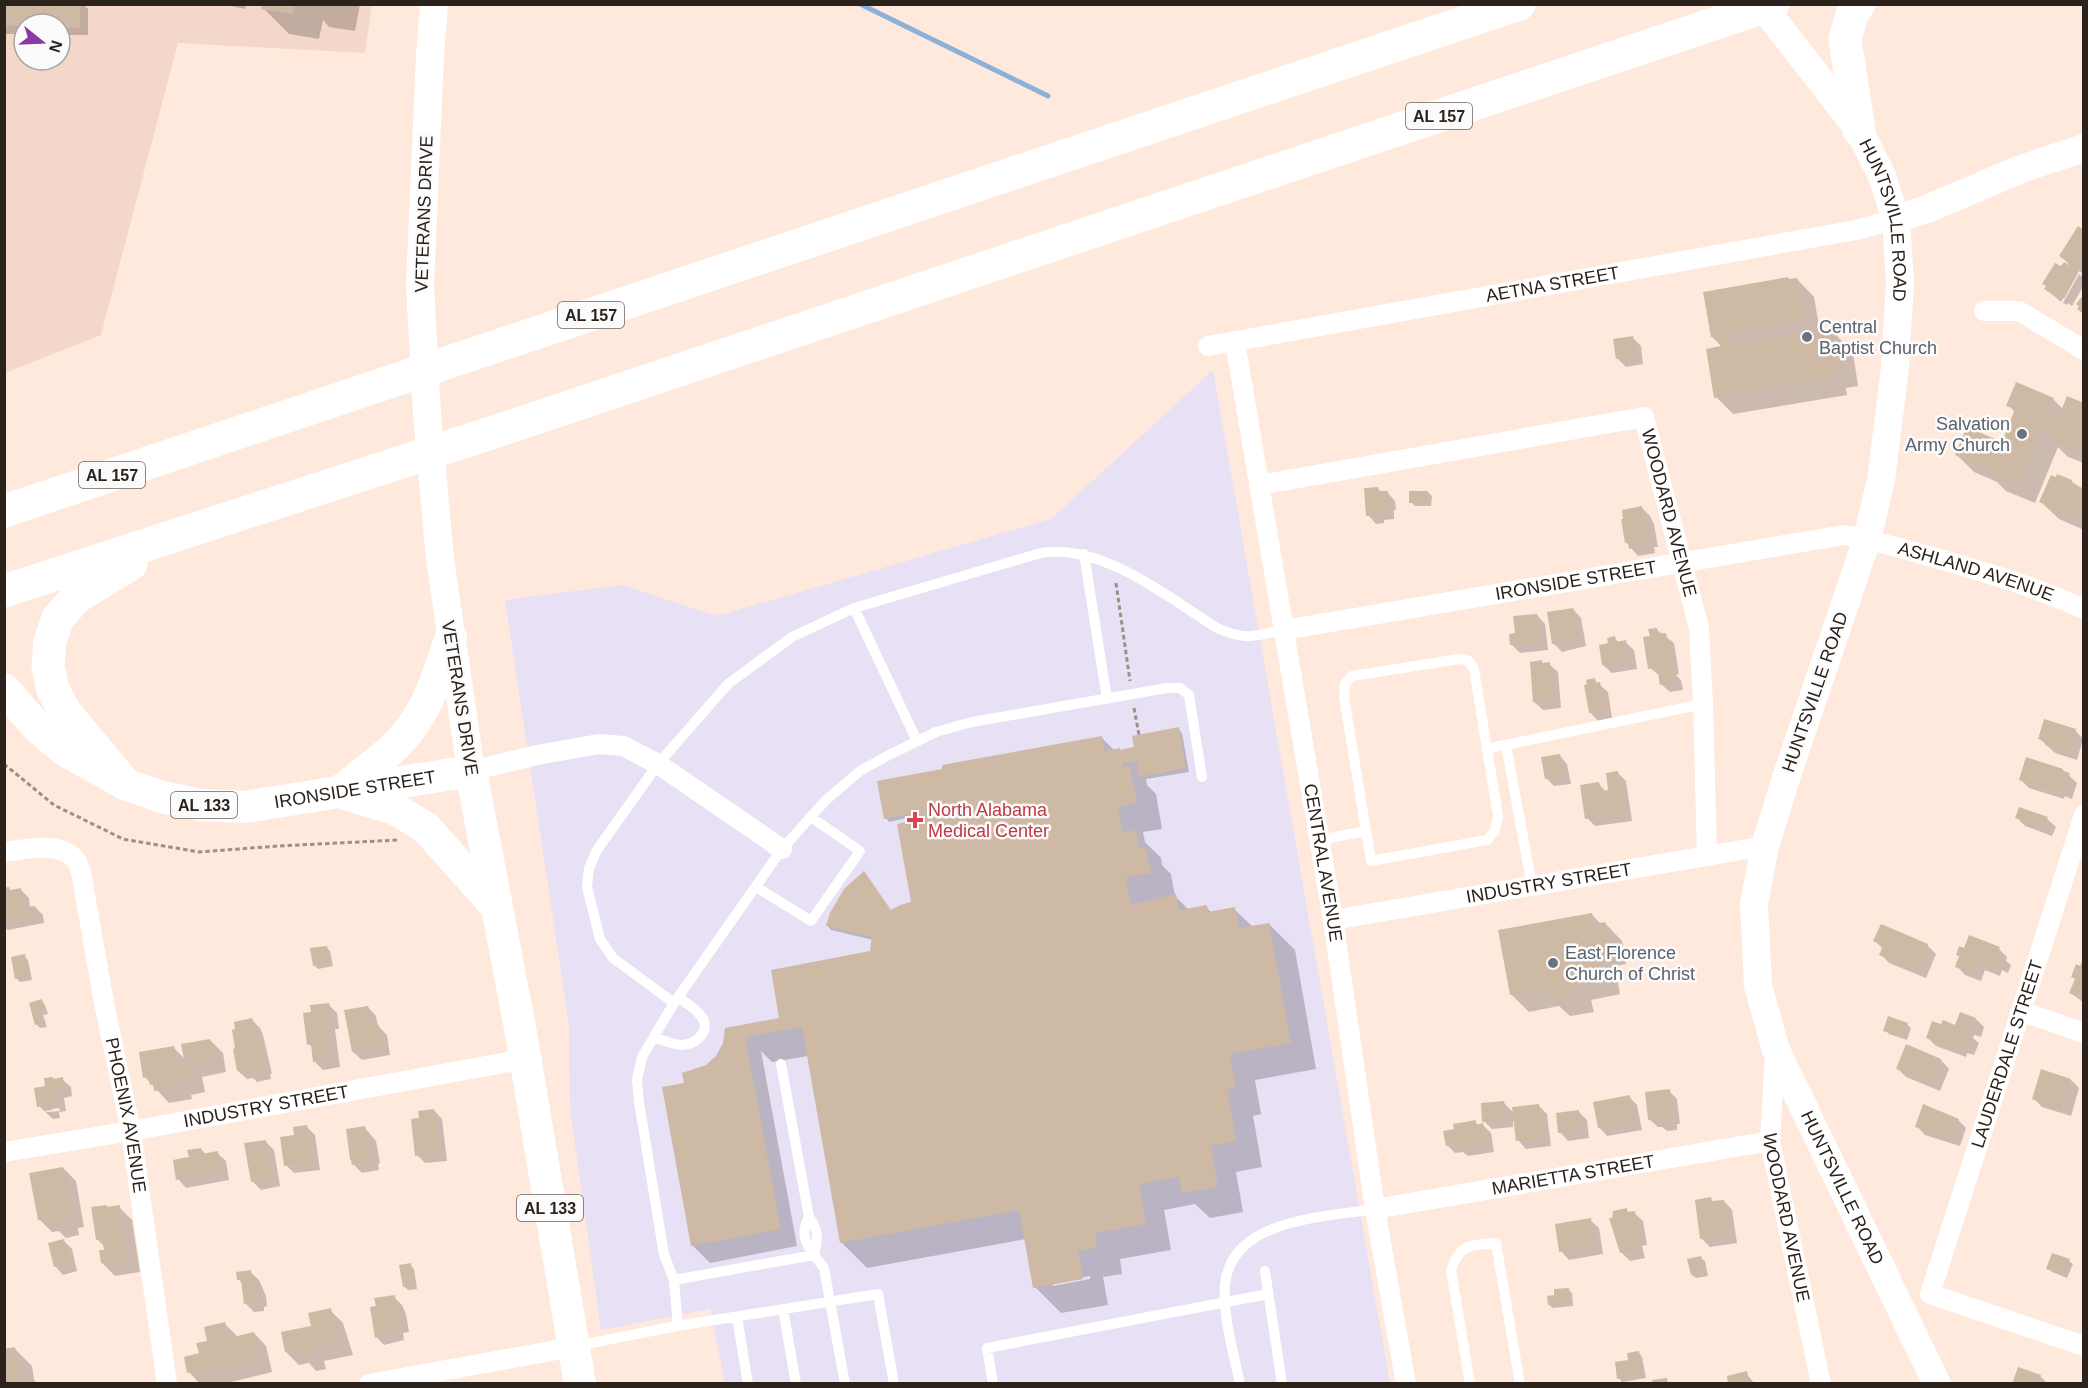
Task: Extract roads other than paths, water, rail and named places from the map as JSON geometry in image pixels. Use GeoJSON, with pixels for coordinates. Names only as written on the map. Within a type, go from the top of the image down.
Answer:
{"type":"FeatureCollection","features":[{"type":"Feature","properties":{"kind":"highway","name":"AL 157"},"geometry":{"type":"LineString","coordinates":[[4,511],[1519,4]]}},
{"type":"Feature","properties":{"kind":"highway"},"geometry":{"type":"LineString","coordinates":[[1859,4],[1852,14],[1845,40],[1859,130]]}},
{"type":"Feature","properties":{"kind":"highway","name":"AL 157"},"geometry":{"type":"LineString","coordinates":[[4,591],[616,391],[1766,5]]}},
{"type":"Feature","properties":{"kind":"highway"},"geometry":{"type":"LineString","coordinates":[[125,784],[65,712],[53,690],[48,666],[50,641],[58,618],[77,597],[176,536]]}},
{"type":"Feature","properties":{"kind":"main road","name":"VETERANS DRIVE"},"geometry":{"type":"LineString","coordinates":[[434,4],[429,66],[420,285],[427,415],[440,559],[471,771],[525,1059],[580,1383]]}},
{"type":"Feature","properties":{"kind":"main road","name":"HUNTSVILLE ROAD"},"geometry":{"type":"LineString","coordinates":[[1766,5],[1859,130],[1882,176],[1896,219],[1900,280],[1895,368],[1881,480],[1867,539],[1765,846],[1754,903],[1758,986],[1776,1050],[1937,1383]]}},
{"type":"Feature","properties":{"kind":"main road"},"geometry":{"type":"LineString","coordinates":[[1896,219],[1927,209],[2021,169],[2084,148]]}},
{"type":"Feature","properties":{"kind":"main road"},"geometry":{"type":"LineString","coordinates":[[339,793],[402,739],[416,721],[426,703],[451,637]]}},
{"type":"Feature","properties":{"kind":"main road","name":"IRONSIDE STREET"},"geometry":{"type":"LineString","coordinates":[[4,688],[39,729],[66,751],[125,784],[162,797],[202,805],[245,807],[471,771]]}},
{"type":"Feature","properties":{"kind":"main road"},"geometry":{"type":"LineString","coordinates":[[4,701],[39,729]]}},
{"type":"Feature","properties":{"kind":"main road"},"geometry":{"type":"LineString","coordinates":[[339,793],[395,809],[426,828],[495,906]]}},
{"type":"Feature","properties":{"kind":"street","name":"AETNA STREET"},"geometry":{"type":"LineString","coordinates":[[1208,346],[1856,230],[1896,219]]}},
{"type":"Feature","properties":{"kind":"street"},"geometry":{"type":"LineString","coordinates":[[1984,311],[2019,311],[2084,350]]}},
{"type":"Feature","properties":{"kind":"street","name":"CENTRAL AVENUE"},"geometry":{"type":"LineString","coordinates":[[1235,342],[1333,920],[1375,1209],[1406,1383]]}},
{"type":"Feature","properties":{"kind":"street","name":"WOODARD AVENUE"},"geometry":{"type":"LineString","coordinates":[[1259,485],[1644,417],[1699,628],[1707,856]]}},
{"type":"Feature","properties":{"kind":"street","name":"IRONSIDE STREET"},"geometry":{"type":"LineString","coordinates":[[1284,630],[1844,535],[1867,539]]}},
{"type":"Feature","properties":{"kind":"street","name":"ASHLAND AVENUE"},"geometry":{"type":"LineString","coordinates":[[1867,539],[1995,575],[2045,592],[2084,609]]}},
{"type":"Feature","properties":{"kind":"street","name":"IRONSIDE STREET"},"geometry":{"type":"LineString","coordinates":[[471,771],[537,755],[598,744],[623,746],[658,764],[782,849]]}},
{"type":"Feature","properties":{"kind":"street","name":"LAUDERDALE STREET"},"geometry":{"type":"LineString","coordinates":[[1930,1294],[2084,815]]}},
{"type":"Feature","properties":{"kind":"street","name":"INDUSTRY STREET"},"geometry":{"type":"LineString","coordinates":[[1333,920],[1765,846]]}},
{"type":"Feature","properties":{"kind":"street","name":"PHOENIX AVENUE"},"geometry":{"type":"LineString","coordinates":[[4,852],[32,847],[51,847],[76,859],[81,872],[104,1003],[131,1131],[167,1383]]}},
{"type":"Feature","properties":{"kind":"street"},"geometry":{"type":"LineString","coordinates":[[2021,1011],[2084,1033]]}},
{"type":"Feature","properties":{"kind":"street","name":"WOODARD AVENUE"},"geometry":{"type":"LineString","coordinates":[[1776,1050],[1770,1141],[1821,1383]]}},
{"type":"Feature","properties":{"kind":"street","name":"INDUSTRY STREET"},"geometry":{"type":"LineString","coordinates":[[4,1152],[525,1059]]}},
{"type":"Feature","properties":{"kind":"street","name":"MARIETTA STREET"},"geometry":{"type":"LineString","coordinates":[[1375,1209],[1770,1141]]}},
{"type":"Feature","properties":{"kind":"street"},"geometry":{"type":"LineString","coordinates":[[1904,1312],[1930,1294],[2084,1346]]}},
{"type":"Feature","properties":{"kind":"street"},"geometry":{"type":"LineString","coordinates":[[369,1383],[573,1347]]}},
{"type":"Feature","properties":{"kind":"lane"},"geometry":{"type":"LineString","coordinates":[[654,1037],[681,1045],[694,1042],[702,1036],[705,1026],[702,1017],[613,958],[600,939],[587,887],[589,868],[597,850],[658,764],[728,684],[792,637],[854,608],[1027,556],[1048,552],[1084,554],[1122,569],[1217,628],[1233,635],[1245,638],[1284,630]]}},
{"type":"Feature","properties":{"kind":"lane"},"geometry":{"type":"LineString","coordinates":[[1084,554],[1107,699]]}},
{"type":"Feature","properties":{"kind":"lane"},"geometry":{"type":"LineString","coordinates":[[854,608],[917,741]]}},
{"type":"Feature","properties":{"kind":"lane"},"geometry":{"type":"LineString","coordinates":[[1459,659],[1469,661],[1474,669],[1498,816],[1495,831],[1487,840],[1371,861],[1366,831],[1344,697],[1346,684],[1352,676],[1459,659]]}},
{"type":"Feature","properties":{"kind":"lane"},"geometry":{"type":"LineString","coordinates":[[678,1326],[674,1280],[664,1255],[639,1102],[637,1080],[642,1057],[676,1000],[782,849],[826,800],[860,771],[936,732],[972,722],[1167,688],[1180,688],[1189,695],[1202,777]]}},
{"type":"Feature","properties":{"kind":"lane"},"geometry":{"type":"LineString","coordinates":[[1486,749],[1703,704]]}},
{"type":"Feature","properties":{"kind":"lane"},"geometry":{"type":"LineString","coordinates":[[1506,745],[1532,886]]}},
{"type":"Feature","properties":{"kind":"lane"},"geometry":{"type":"LineString","coordinates":[[756,887],[811,921],[860,850],[811,817]]}},
{"type":"Feature","properties":{"kind":"lane"},"geometry":{"type":"LineString","coordinates":[[1319,840],[1366,831]]}},
{"type":"Feature","properties":{"kind":"lane"},"geometry":{"type":"LineString","coordinates":[[781,1064],[809,1217],[816,1227],[818,1241],[814,1255]]}},
{"type":"Feature","properties":{"kind":"lane"},"geometry":{"type":"LineString","coordinates":[[1240,1383],[1225,1302],[1226,1278],[1235,1255],[1257,1235],[1278,1226],[1375,1209]]}},
{"type":"Feature","properties":{"kind":"lane"},"geometry":{"type":"LineString","coordinates":[[1470,1383],[1451,1270],[1456,1255],[1466,1246],[1496,1243],[1520,1383]]}},
{"type":"Feature","properties":{"kind":"lane"},"geometry":{"type":"LineString","coordinates":[[674,1280],[814,1255]]}},
{"type":"Feature","properties":{"kind":"lane"},"geometry":{"type":"LineString","coordinates":[[814,1255],[824,1268],[844,1383]]}},
{"type":"Feature","properties":{"kind":"lane"},"geometry":{"type":"LineString","coordinates":[[1265,1271],[1282,1383]]}},
{"type":"Feature","properties":{"kind":"lane"},"geometry":{"type":"LineString","coordinates":[[573,1347],[678,1326],[878,1294],[894,1383]]}},
{"type":"Feature","properties":{"kind":"lane"},"geometry":{"type":"LineString","coordinates":[[993,1383],[987,1348],[1268,1294]]}},
{"type":"Feature","properties":{"kind":"lane"},"geometry":{"type":"LineString","coordinates":[[783,1309],[796,1383]]}},
{"type":"Feature","properties":{"kind":"lane"},"geometry":{"type":"LineString","coordinates":[[737,1317],[748,1383]]}},
{"type":"Feature","properties":{"kind":"waterway"},"geometry":{"type":"LineString","coordinates":[[860,4],[1048,96]]}},
{"type":"Feature","properties":{"kind":"place","name":"Central Baptist Church"},"geometry":{"type":"Point","coordinates":[1807,337]}},
{"type":"Feature","properties":{"kind":"place","name":"Salvation Army Church"},"geometry":{"type":"Point","coordinates":[2022,434]}},
{"type":"Feature","properties":{"kind":"place","name":"North Alabama Medical Center"},"geometry":{"type":"Point","coordinates":[915,820]}},
{"type":"Feature","properties":{"kind":"place","name":"East Florence Church of Christ"},"geometry":{"type":"Point","coordinates":[1553,963]}}]}
